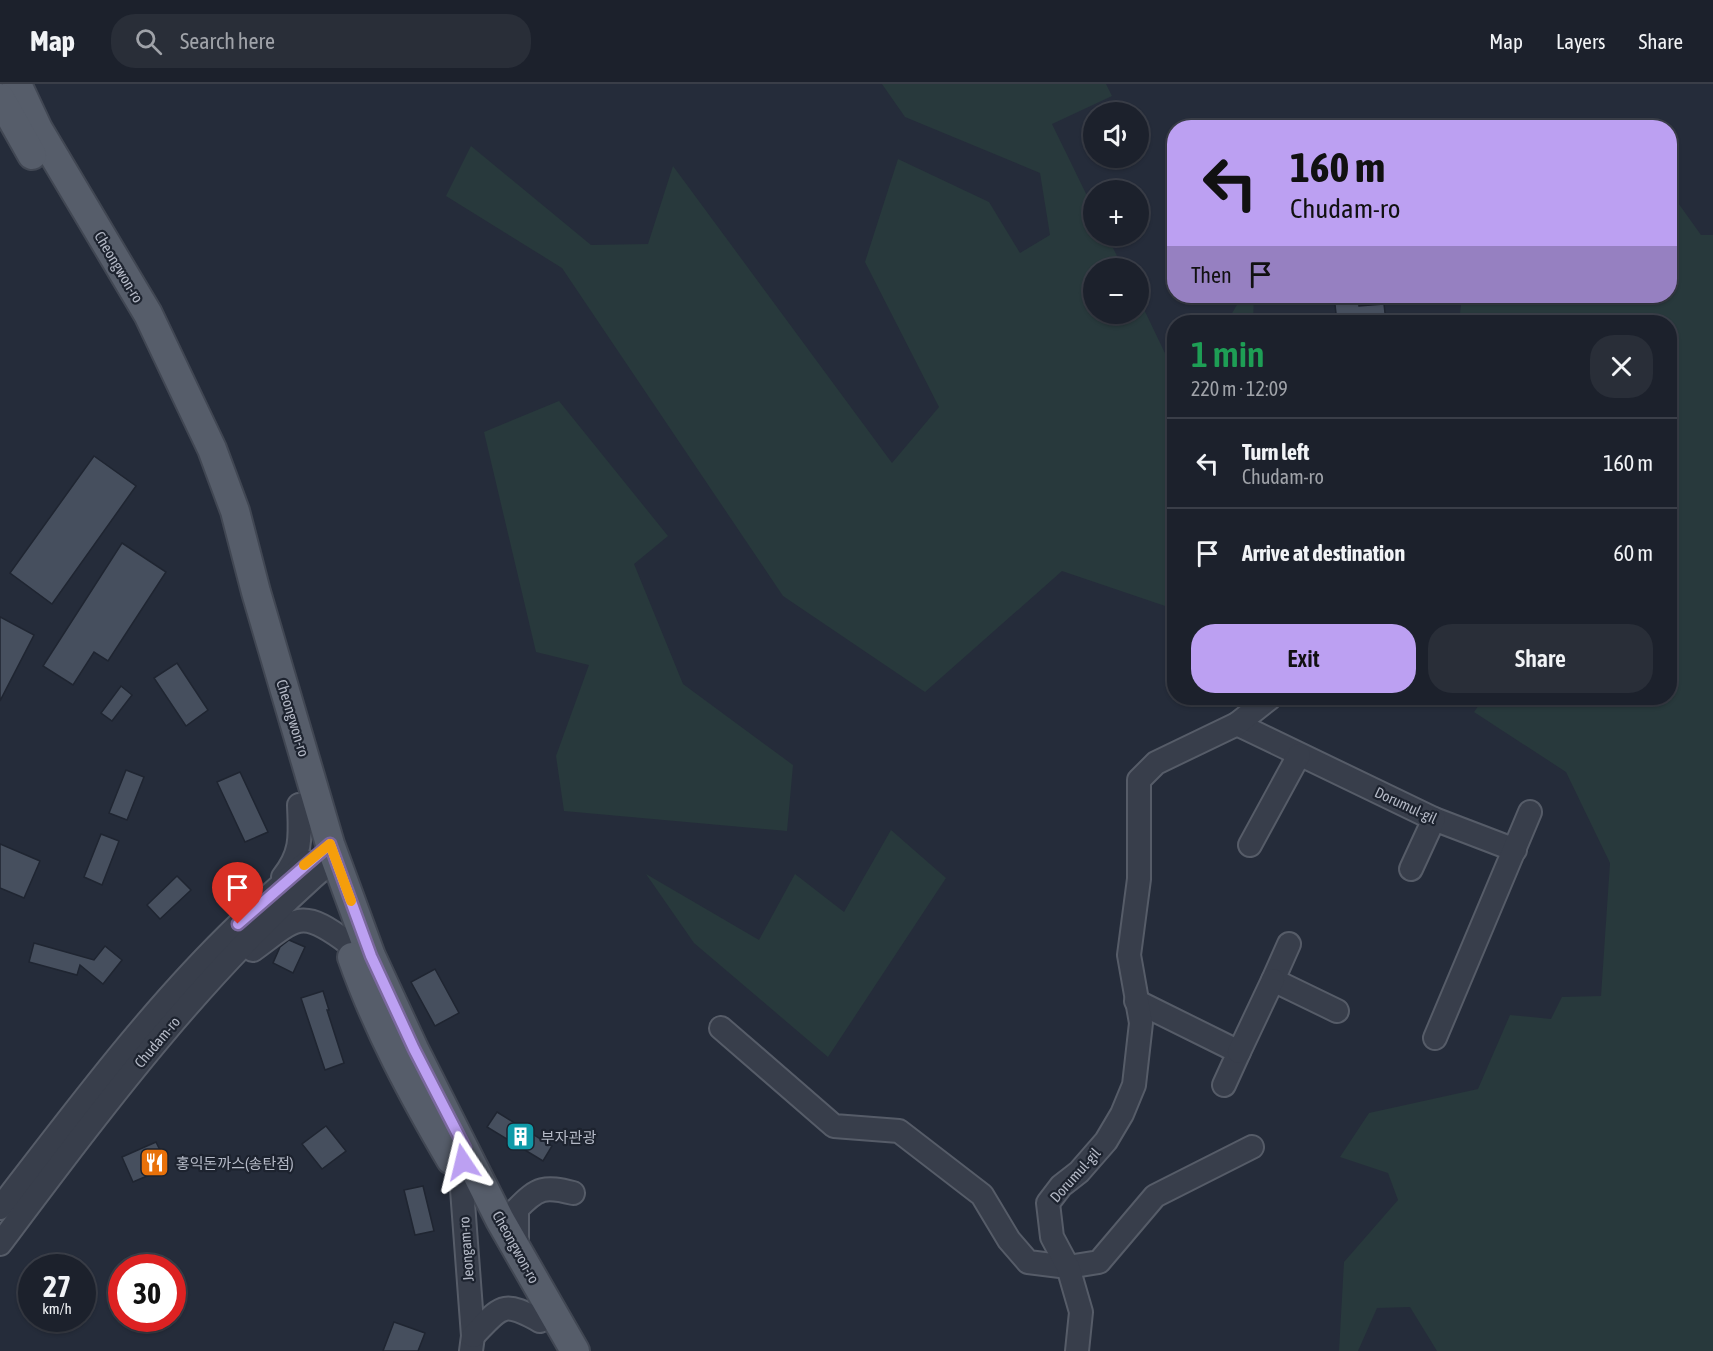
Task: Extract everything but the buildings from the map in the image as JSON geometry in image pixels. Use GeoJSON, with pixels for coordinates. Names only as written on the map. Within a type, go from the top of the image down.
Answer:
{"type":"FeatureCollection","features":[{"type":"Feature","properties":{"kind":"main road","name":"Cheongwon-ro"},"geometry":{"type":"LineString","coordinates":[[17,84],[38,129],[148,314],[212,449],[235,511],[348,943],[383,1032],[428,1122],[461,1176],[557,1351]]}},
{"type":"Feature","properties":{"kind":"main road","name":"Cheongwon-ro"},"geometry":{"type":"LineString","coordinates":[[0,98],[153,362],[208,487],[231,554],[299,805],[414,1049],[517,1249],[575,1351]]}},
{"type":"Feature","properties":{"kind":"street","name":"Dorumul-gil"},"geometry":{"type":"LineString","coordinates":[[1077,1351],[1081,1311],[1068,1267],[1052,1238],[1048,1203],[1061,1186],[1078,1173],[1106,1141],[1122,1114],[1134,1085],[1141,1023],[1129,955],[1139,879],[1139,780],[1156,763],[1237,724],[1261,705]]}},
{"type":"Feature","properties":{"kind":"street","name":"Dorumul-gil"},"geometry":{"type":"LineString","coordinates":[[1237,724],[1434,819],[1515,850]]}},
{"type":"Feature","properties":{"kind":"street"},"geometry":{"type":"LineString","coordinates":[[1250,845],[1299,755]]}},
{"type":"Feature","properties":{"kind":"street"},"geometry":{"type":"LineString","coordinates":[[265,899],[294,863],[300,843],[299,805]]}},
{"type":"Feature","properties":{"kind":"street"},"geometry":{"type":"LineString","coordinates":[[1435,1038],[1530,812]]}},
{"type":"Feature","properties":{"kind":"street"},"geometry":{"type":"LineString","coordinates":[[1411,869],[1434,819]]}},
{"type":"Feature","properties":{"kind":"street","name":"Chudam-ro"},"geometry":{"type":"LineString","coordinates":[[0,1208],[84,1100],[200,964],[265,899],[325,857]]}},
{"type":"Feature","properties":{"kind":"street","name":"Chudam-ro"},"geometry":{"type":"LineString","coordinates":[[0,1244],[99,1112],[205,984],[325,857]]}},
{"type":"Feature","properties":{"kind":"street"},"geometry":{"type":"LineString","coordinates":[[205,984],[290,922],[312,920],[327,927],[348,943]]}},
{"type":"Feature","properties":{"kind":"street"},"geometry":{"type":"LineString","coordinates":[[1224,1085],[1289,944]]}},
{"type":"Feature","properties":{"kind":"street"},"geometry":{"type":"LineString","coordinates":[[1273,980],[1337,1011]]}},
{"type":"Feature","properties":{"kind":"street"},"geometry":{"type":"LineString","coordinates":[[1136,1002],[1239,1052]]}},
{"type":"Feature","properties":{"kind":"street"},"geometry":{"type":"LineString","coordinates":[[721,1028],[834,1126],[899,1131],[982,1195],[1009,1240],[1028,1262],[1068,1267],[1098,1262],[1155,1196],[1252,1148]]}},
{"type":"Feature","properties":{"kind":"street","name":"Jeongam-ro"},"geometry":{"type":"LineString","coordinates":[[465,1148],[461,1176],[472,1343]]}},
{"type":"Feature","properties":{"kind":"street"},"geometry":{"type":"LineString","coordinates":[[517,1249],[517,1209],[532,1193],[550,1187],[573,1193]]}},
{"type":"Feature","properties":{"kind":"street"},"geometry":{"type":"LineString","coordinates":[[472,1343],[491,1317],[503,1308],[516,1308],[540,1321]]}},
{"type":"Feature","properties":{"kind":"shaded area"},"geometry":{"type":"Polygon","coordinates":[[[882,84],[1106,84],[1112,96],[1099,102],[1083,102],[1083,110],[1052,124],[1083,188],[1083,246],[1112,246],[1118,258],[1083,258],[1083,324],[1149,324],[1149,320],[1167,357],[1167,607],[1062,571],[925,692],[783,596],[562,268],[446,196],[471,146],[591,245],[648,244],[673,166],[892,463],[939,407],[865,262],[898,159],[989,202],[1020,253],[1050,235],[1040,173],[905,117],[882,84]]]}},
{"type":"Feature","properties":{"kind":"shaded area"},"geometry":{"type":"Polygon","coordinates":[[[1677,201],[1701,235],[1713,235],[1713,1351],[1437,1351],[1410,1307],[1377,1308],[1358,1351],[1339,1351],[1344,1262],[1398,1200],[1388,1173],[1340,1157],[1369,1113],[1478,1089],[1510,1015],[1551,1019],[1562,997],[1601,996],[1610,863],[1566,772],[1474,712],[1479,705],[1677,705],[1677,315],[1460,315],[1461,303],[1677,303],[1677,201]]]}},
{"type":"Feature","properties":{"kind":"shaded area"},"geometry":{"type":"Polygon","coordinates":[[[1238,303],[1254,303],[1253,315],[1231,315],[1238,303]]]}},
{"type":"Feature","properties":{"kind":"shaded area"},"geometry":{"type":"Polygon","coordinates":[[[559,401],[668,536],[634,564],[683,684],[793,765],[787,831],[564,811],[556,756],[589,665],[536,652],[484,432],[559,401]]]}},
{"type":"Feature","properties":{"kind":"shaded area"},"geometry":{"type":"Polygon","coordinates":[[[891,830],[946,878],[828,1057],[694,943],[646,874],[759,940],[795,874],[844,912],[891,830]]]}},
{"type":"Feature","properties":{"kind":"slow traffic"},"geometry":{"type":"LineString","coordinates":[[304,865],[330,844],[351,901]]}},
{"type":"Feature","properties":{"kind":"place","name":"부자관광"},"geometry":{"type":"Point","coordinates":[520,1137]}},
{"type":"Feature","properties":{"kind":"place","name":"홍익돈까스(송탄점)"},"geometry":{"type":"Point","coordinates":[155,1163]}},
{"type":"Feature","properties":{"kind":"route"},"geometry":{"type":"LineString","coordinates":[[238,924],[330,844],[371,956],[414,1049],[465,1148],[463,1162]]}}]}
